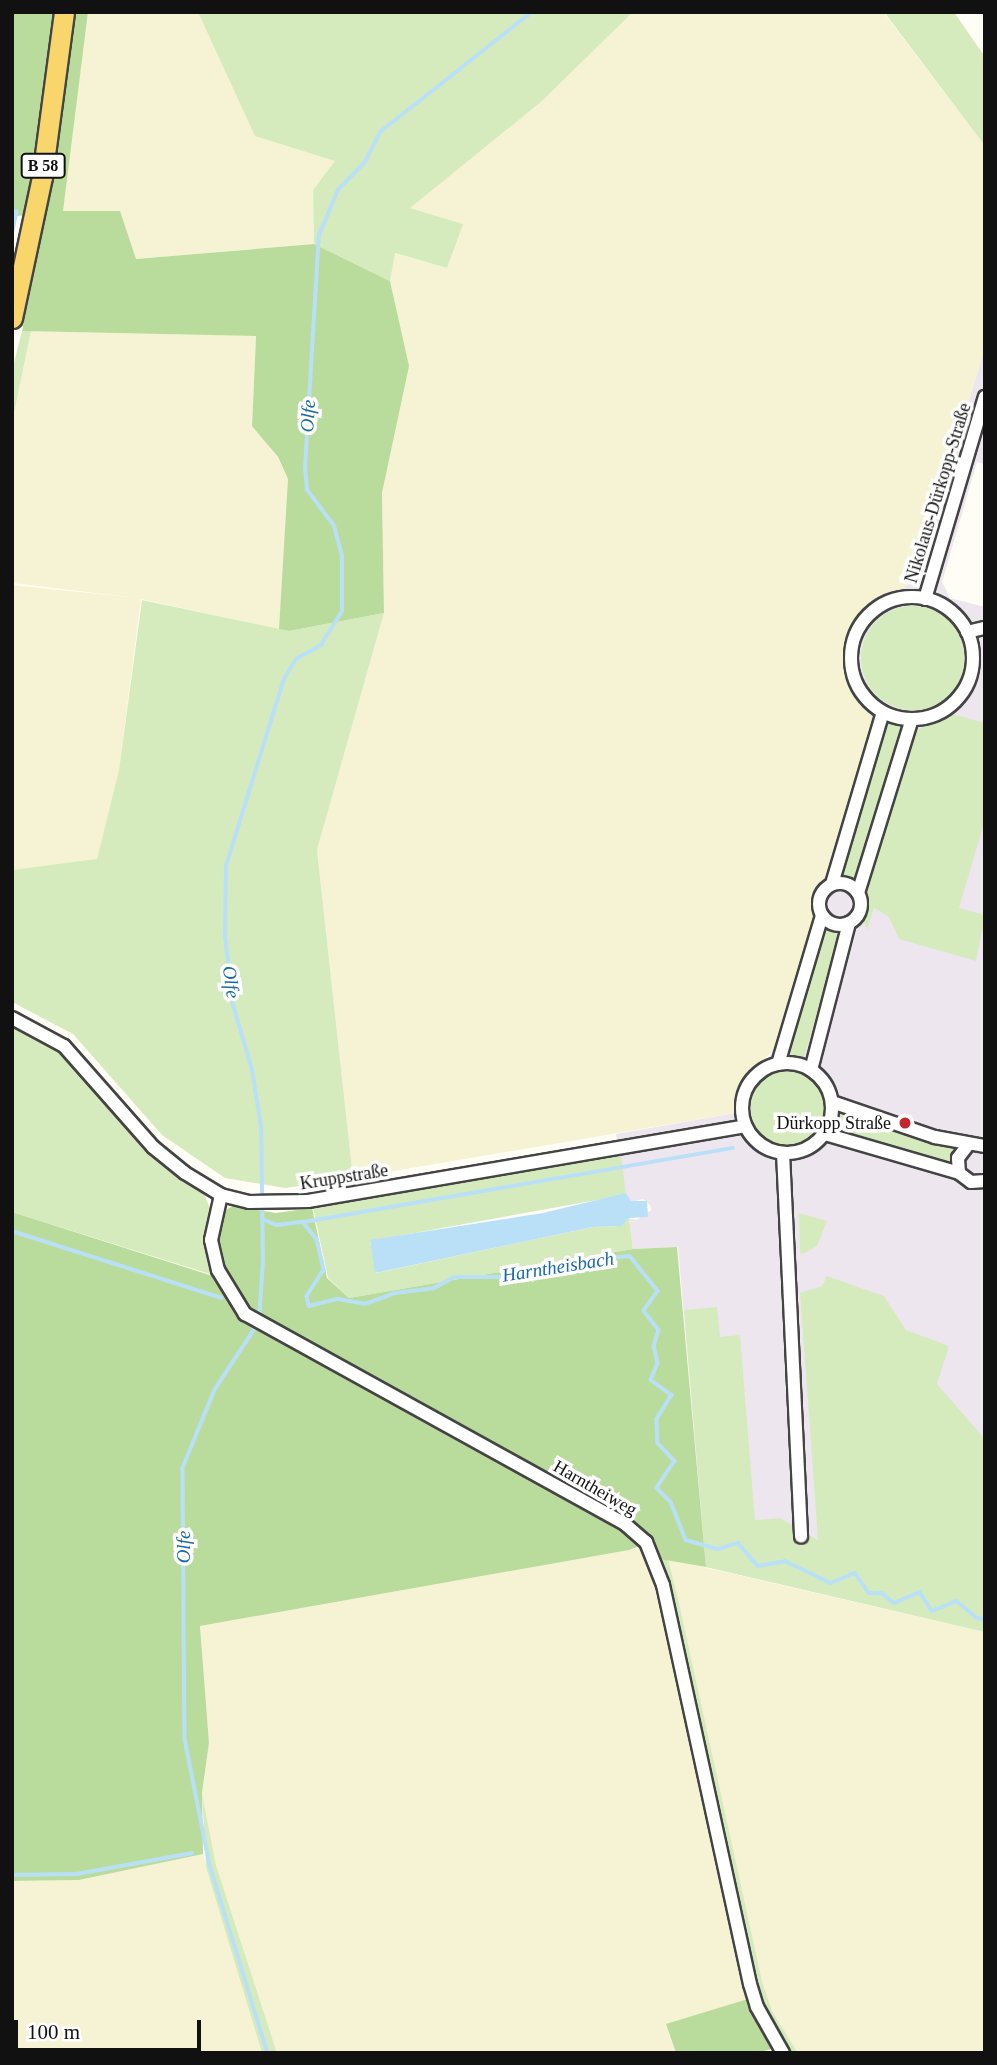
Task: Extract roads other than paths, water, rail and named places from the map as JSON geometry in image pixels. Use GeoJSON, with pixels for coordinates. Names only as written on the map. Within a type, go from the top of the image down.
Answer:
{"type":"FeatureCollection","features":[{"type":"Feature","properties":{"kind":"main road","name":"B 58"},"geometry":{"type":"LineString","coordinates":[[12,318],[42,177],[64,12]]}},
{"type":"Feature","properties":{"kind":"street","name":"Nikolaus-Dürkopp-Straße"},"geometry":{"type":"LineString","coordinates":[[925,599],[985,397]]}},
{"type":"Feature","properties":{"kind":"street","name":"Nikolaus-Dürkopp-Straße"},"geometry":{"type":"LineString","coordinates":[[883,712],[865,697],[854,677],[853,643],[863,622],[880,607],[902,598],[925,599],[945,607],[967,632]]}},
{"type":"Feature","properties":{"kind":"street"},"geometry":{"type":"LineString","coordinates":[[778,1064],[811,1070],[828,1089],[832,1102],[825,1134],[807,1149],[783,1153],[755,1140],[744,1121],[744,1095],[751,1081],[778,1064],[822,915],[821,894],[832,884],[883,712],[912,719],[933,715],[951,705],[966,685],[972,665],[967,632],[985,628]]}},
{"type":"Feature","properties":{"kind":"street"},"geometry":{"type":"LineString","coordinates":[[972,665],[985,659]]}},
{"type":"Feature","properties":{"kind":"street"},"geometry":{"type":"LineString","coordinates":[[811,1070],[849,923],[859,913],[858,893],[912,719]]}},
{"type":"Feature","properties":{"kind":"street"},"geometry":{"type":"LineString","coordinates":[[832,884],[847,884],[858,893]]}},
{"type":"Feature","properties":{"kind":"street"},"geometry":{"type":"LineString","coordinates":[[822,915],[834,924],[849,923]]}},
{"type":"Feature","properties":{"kind":"street","name":"Kruppstraße"},"geometry":{"type":"LineString","coordinates":[[12,1018],[64,1046],[153,1147],[221,1195],[248,1202],[276,1205],[744,1121]]}},
{"type":"Feature","properties":{"kind":"street"},"geometry":{"type":"LineString","coordinates":[[832,1102],[967,1146],[985,1146]]}},
{"type":"Feature","properties":{"kind":"street"},"geometry":{"type":"LineString","coordinates":[[825,1134],[959,1173],[971,1182],[985,1181]]}},
{"type":"Feature","properties":{"kind":"street"},"geometry":{"type":"LineString","coordinates":[[959,1173],[958,1158],[967,1146]]}},
{"type":"Feature","properties":{"kind":"street"},"geometry":{"type":"LineString","coordinates":[[783,1153],[788,1324],[801,1537]]}},
{"type":"Feature","properties":{"kind":"street","name":"Harntheiweg"},"geometry":{"type":"LineString","coordinates":[[221,1195],[211,1240],[218,1270],[245,1314],[625,1524],[646,1542],[663,1585],[750,1984],[757,2007],[783,2053]]}},
{"type":"Feature","properties":{"kind":"water"},"geometry":{"type":"Polygon","coordinates":[[[626,1193],[631,1201],[647,1201],[648,1217],[629,1218],[622,1226],[593,1227],[375,1273],[370,1240],[543,1213],[626,1193]]]}},
{"type":"Feature","properties":{"kind":"waterway","name":"Olfe"},"geometry":{"type":"LineString","coordinates":[[259,1319],[263,1262],[261,1127],[252,1070],[233,1005],[225,936],[226,866],[284,679],[296,659],[321,645],[342,611],[342,556],[334,526],[307,490],[305,468],[319,235],[338,190],[365,162],[380,132],[532,12]]}},
{"type":"Feature","properties":{"kind":"waterway"},"geometry":{"type":"LineString","coordinates":[[12,210],[17,212],[12,236]]}},
{"type":"Feature","properties":{"kind":"waterway"},"geometry":{"type":"LineString","coordinates":[[304,1222],[733,1148]]}},
{"type":"Feature","properties":{"kind":"waterway","name":"Harntheisbach"},"geometry":{"type":"LineString","coordinates":[[262,1219],[277,1225],[303,1222],[317,1239],[324,1270],[307,1296],[309,1306],[338,1299],[365,1304],[395,1293],[434,1288],[455,1277],[507,1277],[545,1271],[562,1262],[630,1256],[658,1291],[644,1311],[659,1330],[654,1346],[658,1363],[651,1380],[672,1395],[657,1419],[658,1443],[675,1461],[657,1488],[671,1502],[686,1540],[718,1549],[738,1543],[758,1566],[785,1561],[831,1583],[855,1573],[869,1593],[882,1593],[894,1603],[920,1592],[932,1611],[957,1601],[977,1618],[985,1619]]}},
{"type":"Feature","properties":{"kind":"waterway"},"geometry":{"type":"LineString","coordinates":[[12,1231],[222,1298]]}},
{"type":"Feature","properties":{"kind":"waterway","name":"Olfe"},"geometry":{"type":"LineString","coordinates":[[257,1326],[215,1390],[183,1468],[185,1739],[210,1865],[268,2053]]}},
{"type":"Feature","properties":{"kind":"waterway"},"geometry":{"type":"LineString","coordinates":[[12,1875],[77,1874],[192,1853]]}},
{"type":"Feature","properties":{"kind":"place","name":"Dürkopp Straße"},"geometry":{"type":"Point","coordinates":[905,1123]}}]}
